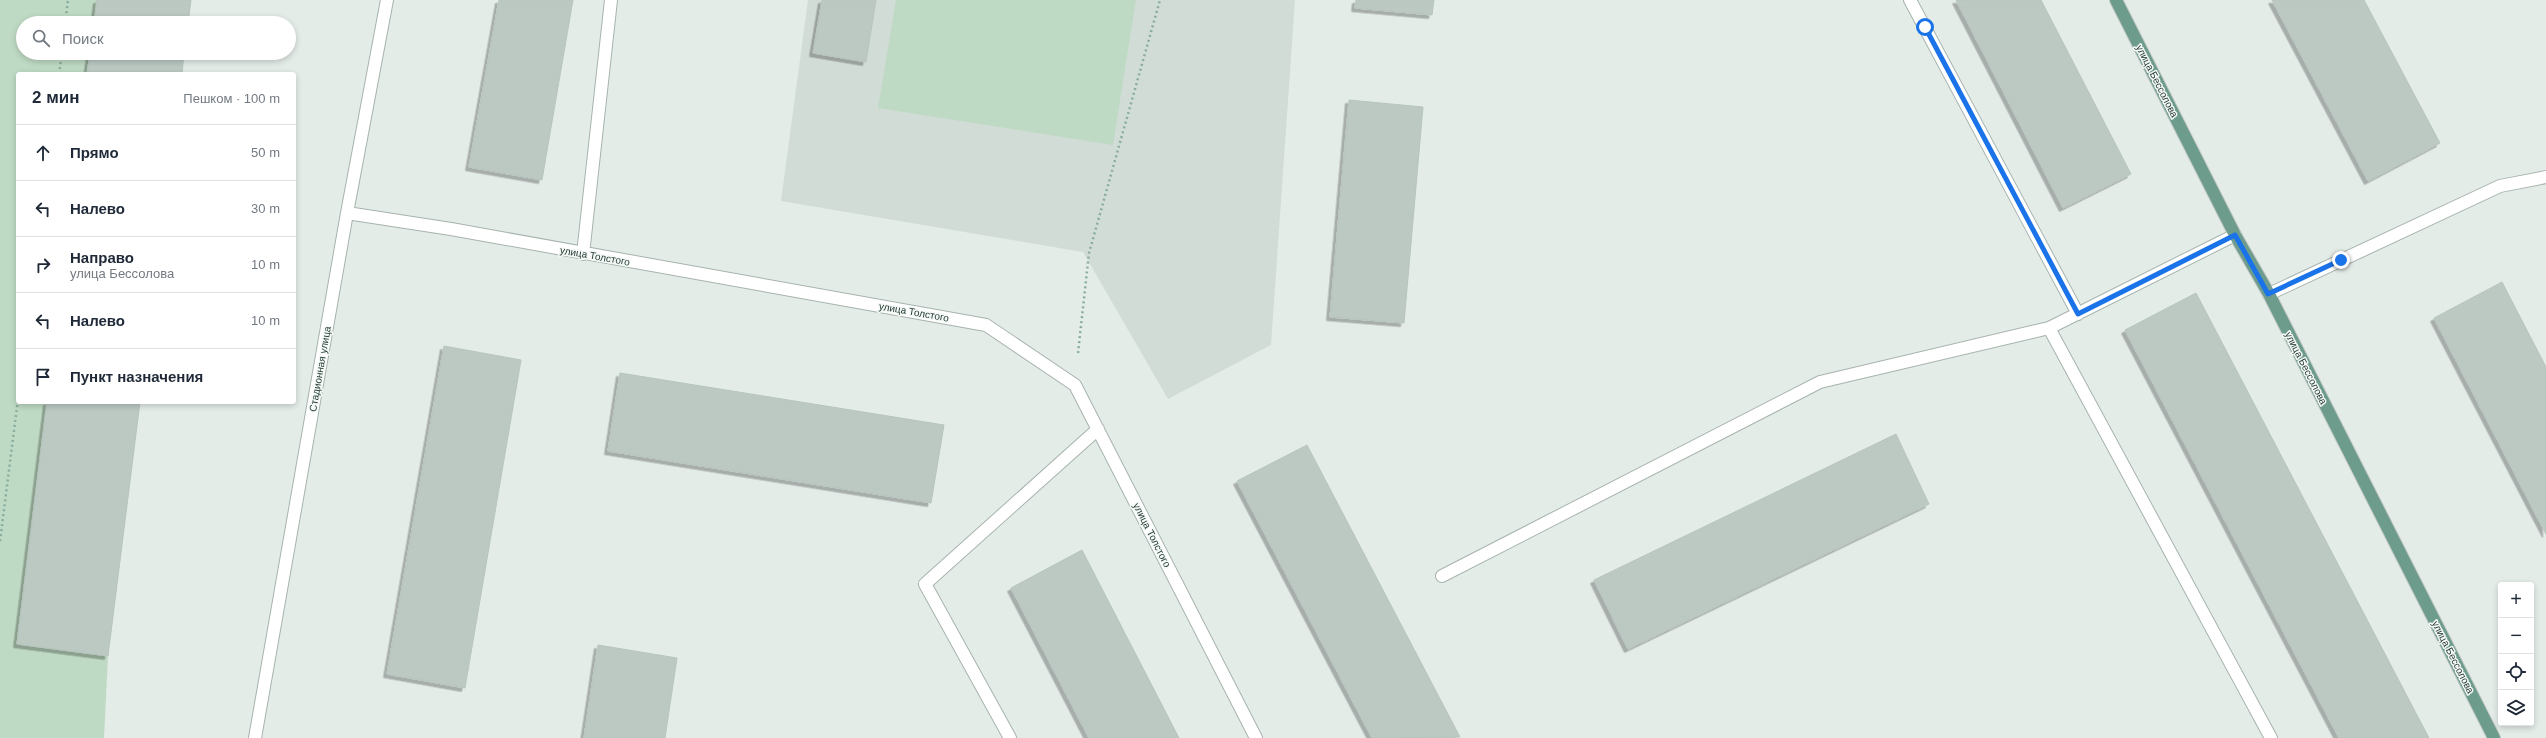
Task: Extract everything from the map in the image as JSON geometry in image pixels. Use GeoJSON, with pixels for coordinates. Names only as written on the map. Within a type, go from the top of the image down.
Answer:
{"type":"FeatureCollection","features":[{"type":"Feature","properties":{"kind":"main road","name":"улица Бессолова"},"geometry":{"type":"LineString","coordinates":[[2116,0],[2235,235],[2268,294],[2494,738]]}},
{"type":"Feature","properties":{"kind":"street","name":"Стадионная улица"},"geometry":{"type":"LineString","coordinates":[[255,738],[347,213],[387,0]]}},
{"type":"Feature","properties":{"kind":"street"},"geometry":{"type":"LineString","coordinates":[[583,254],[611,0]]}},
{"type":"Feature","properties":{"kind":"street"},"geometry":{"type":"LineString","coordinates":[[1910,0],[2078,314]]}},
{"type":"Feature","properties":{"kind":"street"},"geometry":{"type":"LineString","coordinates":[[2268,294],[2500,186],[2546,177]]}},
{"type":"Feature","properties":{"kind":"street","name":"улица Толстого"},"geometry":{"type":"LineString","coordinates":[[347,213],[451,229],[583,254],[986,325],[1075,385],[1256,738]]}},
{"type":"Feature","properties":{"kind":"street"},"geometry":{"type":"LineString","coordinates":[[1442,576],[1820,382],[2049,328],[2235,235]]}},
{"type":"Feature","properties":{"kind":"street"},"geometry":{"type":"LineString","coordinates":[[2049,328],[2271,738]]}},
{"type":"Feature","properties":{"kind":"street"},"geometry":{"type":"LineString","coordinates":[[1010,738],[925,584],[1098,429]]}},
{"type":"Feature","properties":{"kind":"path"},"geometry":{"type":"LineString","coordinates":[[66,16],[68,0]]}},
{"type":"Feature","properties":{"kind":"path"},"geometry":{"type":"LineString","coordinates":[[1075,385],[1089,253],[1160,0]]}},
{"type":"Feature","properties":{"kind":"path"},"geometry":{"type":"LineString","coordinates":[[59,72],[61,60]]}},
{"type":"Feature","properties":{"kind":"path"},"geometry":{"type":"LineString","coordinates":[[0,541],[17,404]]}},
{"type":"Feature","properties":{"kind":"shaded area"},"geometry":{"type":"Polygon","coordinates":[[[808,0],[1295,0],[1271,345],[1168,399],[1083,252],[781,201],[808,0]]]}},
{"type":"Feature","properties":{"kind":"green space"},"geometry":{"type":"Polygon","coordinates":[[[0,0],[191,0],[189,16],[16,16],[16,60],[183,60],[181,72],[16,72],[16,404],[140,404],[108,656],[104,738],[0,738],[0,0]]]}},
{"type":"Feature","properties":{"kind":"green space"},"geometry":{"type":"Polygon","coordinates":[[[896,0],[1136,0],[1113,145],[878,108],[896,0]]]}},
{"type":"Feature","properties":{"kind":"building"},"geometry":{"type":"Polygon","coordinates":[[[97,0],[191,0],[189,16],[95,16],[97,0]]]}},
{"type":"Feature","properties":{"kind":"building"},"geometry":{"type":"Polygon","coordinates":[[[499,0],[573,0],[542,180],[469,167],[499,0]]]}},
{"type":"Feature","properties":{"kind":"building"},"geometry":{"type":"Polygon","coordinates":[[[822,0],[876,0],[866,62],[813,53],[822,0]]]}},
{"type":"Feature","properties":{"kind":"building"},"geometry":{"type":"Polygon","coordinates":[[[1356,0],[1434,0],[1432,15],[1355,8],[1356,0]]]}},
{"type":"Feature","properties":{"kind":"building"},"geometry":{"type":"Polygon","coordinates":[[[1956,0],[2041,0],[2131,174],[2063,208],[1956,0]]]}},
{"type":"Feature","properties":{"kind":"building"},"geometry":{"type":"Polygon","coordinates":[[[2272,0],[2364,0],[2440,143],[2368,181],[2272,0]]]}},
{"type":"Feature","properties":{"kind":"building"},"geometry":{"type":"Polygon","coordinates":[[[89,60],[183,60],[182,72],[87,72],[89,60]]]}},
{"type":"Feature","properties":{"kind":"building"},"geometry":{"type":"Polygon","coordinates":[[[1349,100],[1423,107],[1404,323],[1330,317],[1349,100]]]}},
{"type":"Feature","properties":{"kind":"building"},"geometry":{"type":"Polygon","coordinates":[[[2502,282],[2546,367],[2546,534],[2434,318],[2502,282]]]}},
{"type":"Feature","properties":{"kind":"building"},"geometry":{"type":"Polygon","coordinates":[[[2196,293],[2429,738],[2339,738],[2125,330],[2196,293]]]}},
{"type":"Feature","properties":{"kind":"building"},"geometry":{"type":"Polygon","coordinates":[[[444,346],[521,360],[465,688],[387,674],[444,346]]]}},
{"type":"Feature","properties":{"kind":"building"},"geometry":{"type":"Polygon","coordinates":[[[620,373],[944,425],[931,503],[608,451],[620,373]]]}},
{"type":"Feature","properties":{"kind":"building"},"geometry":{"type":"Polygon","coordinates":[[[47,404],[140,404],[108,656],[17,644],[47,404]]]}},
{"type":"Feature","properties":{"kind":"building"},"geometry":{"type":"Polygon","coordinates":[[[1896,434],[1929,504],[1628,649],[1594,580],[1896,434]]]}},
{"type":"Feature","properties":{"kind":"building"},"geometry":{"type":"Polygon","coordinates":[[[1307,445],[1460,737],[1372,738],[1237,481],[1307,445]]]}},
{"type":"Feature","properties":{"kind":"building"},"geometry":{"type":"Polygon","coordinates":[[[1082,550],[1179,738],[1089,738],[1011,588],[1082,550]]]}},
{"type":"Feature","properties":{"kind":"building"},"geometry":{"type":"Polygon","coordinates":[[[598,645],[677,658],[665,738],[584,738],[598,645]]]}},
{"type":"Feature","properties":{"kind":"route"},"geometry":{"type":"LineString","coordinates":[[1925,27],[2078,314],[2235,235],[2268,294],[2341,260]]}}]}
